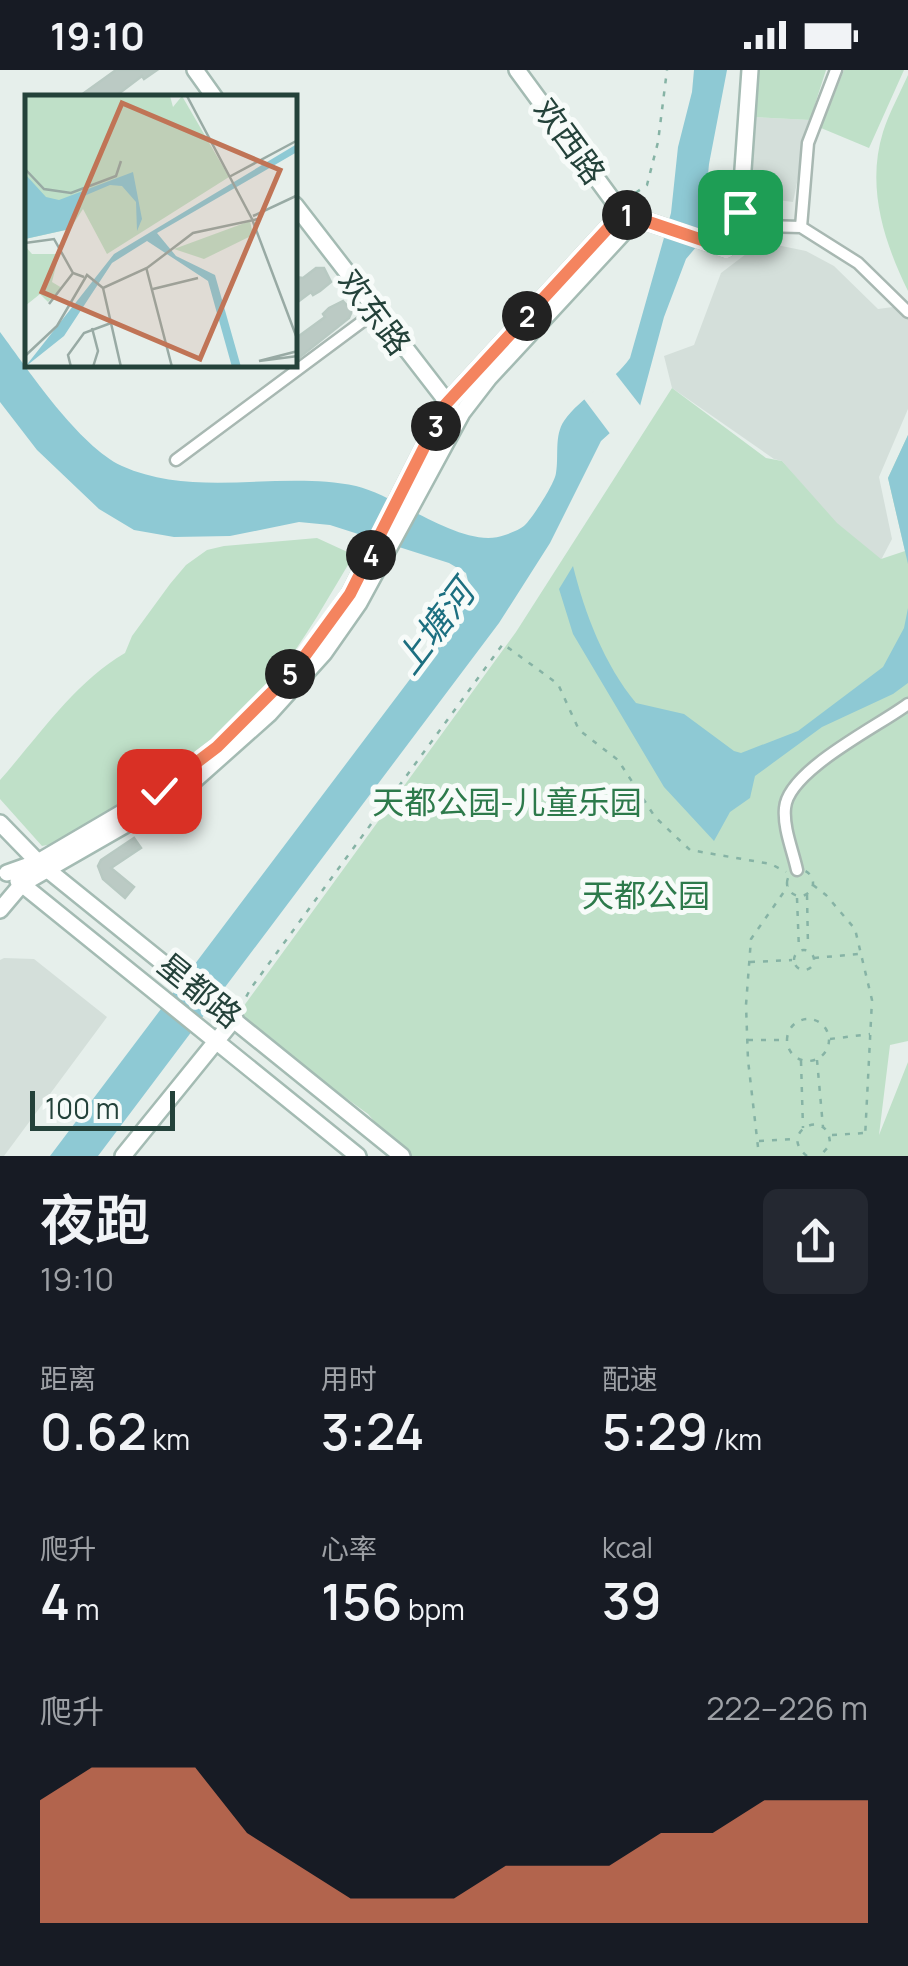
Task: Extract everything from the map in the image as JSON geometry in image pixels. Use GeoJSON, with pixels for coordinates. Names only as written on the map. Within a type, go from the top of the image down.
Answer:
{"type":"FeatureCollection","features":[{"type":"Feature","properties":{"kind":"main road"},"geometry":{"type":"LineString","coordinates":[[195,70],[213,95]]}},
{"type":"Feature","properties":{"kind":"main road","name":"欢西路"},"geometry":{"type":"LineString","coordinates":[[517,70],[625,212]]}},
{"type":"Feature","properties":{"kind":"main road"},"geometry":{"type":"LineString","coordinates":[[625,212],[726,248],[737,232],[750,70]]}},
{"type":"Feature","properties":{"kind":"main road","name":"欢东路"},"geometry":{"type":"LineString","coordinates":[[298,209],[446,404],[462,413]]}},
{"type":"Feature","properties":{"kind":"main road"},"geometry":{"type":"LineString","coordinates":[[2,873],[43,866],[161,803],[233,749],[269,714],[324,652],[373,581],[446,404],[625,212]]}},
{"type":"Feature","properties":{"kind":"main road"},"geometry":{"type":"LineString","coordinates":[[0,910],[43,866],[159,791],[217,747],[296,668],[350,594],[462,413],[625,212]]}},
{"type":"Feature","properties":{"kind":"main road","name":"星都路"},"geometry":{"type":"LineString","coordinates":[[0,822],[43,866],[402,1156]]}},
{"type":"Feature","properties":{"kind":"main road","name":"星都路"},"geometry":{"type":"LineString","coordinates":[[2,873],[22,884],[358,1156]]}},
{"type":"Feature","properties":{"kind":"main road"},"geometry":{"type":"LineString","coordinates":[[124,1156],[232,1016]]}},
{"type":"Feature","properties":{"kind":"street"},"geometry":{"type":"LineString","coordinates":[[801,227],[808,143],[836,70]]}},
{"type":"Feature","properties":{"kind":"street"},"geometry":{"type":"LineString","coordinates":[[737,232],[763,226],[801,227],[858,263],[908,312]]}},
{"type":"Feature","properties":{"kind":"street"},"geometry":{"type":"LineString","coordinates":[[176,460],[375,312]]}},
{"type":"Feature","properties":{"kind":"street"},"geometry":{"type":"LineString","coordinates":[[794,872],[784,805],[792,790],[806,773],[908,704]]}},
{"type":"Feature","properties":{"kind":"path"},"geometry":{"type":"LineString","coordinates":[[625,212],[647,185],[658,142],[667,70]]}},
{"type":"Feature","properties":{"kind":"path"},"geometry":{"type":"LineString","coordinates":[[232,1016],[503,644],[558,684],[579,730],[618,760],[654,818],[690,850],[809,873],[813,885],[826,894],[855,929],[872,1000],[865,1136],[830,1135]]}},
{"type":"Feature","properties":{"kind":"path"},"geometry":{"type":"LineString","coordinates":[[794,872],[751,939],[748,1040],[757,1144],[798,1138]]}},
{"type":"Feature","properties":{"kind":"path"},"geometry":{"type":"LineString","coordinates":[[813,885],[807,894],[808,950],[814,958]]}},
{"type":"Feature","properties":{"kind":"path"},"geometry":{"type":"LineString","coordinates":[[788,886],[796,895],[799,951],[794,960]]}},
{"type":"Feature","properties":{"kind":"path"},"geometry":{"type":"LineString","coordinates":[[796,895],[807,894]]}},
{"type":"Feature","properties":{"kind":"path"},"geometry":{"type":"LineString","coordinates":[[799,951],[808,950]]}},
{"type":"Feature","properties":{"kind":"path"},"geometry":{"type":"LineString","coordinates":[[814,958],[861,954]]}},
{"type":"Feature","properties":{"kind":"path"},"geometry":{"type":"LineString","coordinates":[[794,960],[797,967],[806,970],[814,958]]}},
{"type":"Feature","properties":{"kind":"path"},"geometry":{"type":"LineString","coordinates":[[749,962],[794,960]]}},
{"type":"Feature","properties":{"kind":"path"},"geometry":{"type":"LineString","coordinates":[[810,1020],[823,1026],[829,1039],[824,1053],[801,1060],[791,1052],[787,1040],[796,1022],[810,1020]]}},
{"type":"Feature","properties":{"kind":"path"},"geometry":{"type":"LineString","coordinates":[[829,1039],[870,1034]]}},
{"type":"Feature","properties":{"kind":"path"},"geometry":{"type":"LineString","coordinates":[[748,1040],[787,1040]]}},
{"type":"Feature","properties":{"kind":"path"},"geometry":{"type":"LineString","coordinates":[[817,1058],[823,1127]]}},
{"type":"Feature","properties":{"kind":"path"},"geometry":{"type":"LineString","coordinates":[[801,1060],[803,1129],[798,1138],[800,1149],[808,1156]]}},
{"type":"Feature","properties":{"kind":"path"},"geometry":{"type":"LineString","coordinates":[[803,1129],[813,1124],[830,1135],[830,1146],[820,1156]]}},
{"type":"Feature","properties":{"kind":"shaded area"},"geometry":{"type":"Polygon","coordinates":[[[755,117],[810,120],[793,202],[747,196],[755,117]]]}},
{"type":"Feature","properties":{"kind":"shaded area"},"geometry":{"type":"Polygon","coordinates":[[[772,244],[806,251],[834,266],[878,309],[908,305],[908,409],[879,477],[892,539],[881,560],[864,556],[782,461],[672,388],[664,356],[694,345],[721,273],[746,254],[772,244]]]}},
{"type":"Feature","properties":{"kind":"shaded area"},"geometry":{"type":"Polygon","coordinates":[[[34,959],[107,1017],[4,1156],[0,1156],[0,960],[34,959]]]}},
{"type":"Feature","properties":{"kind":"green space"},"geometry":{"type":"Polygon","coordinates":[[[759,70],[826,70],[810,120],[755,117],[759,70]]]}},
{"type":"Feature","properties":{"kind":"green space"},"geometry":{"type":"Polygon","coordinates":[[[844,70],[904,70],[869,148],[821,128],[844,70]]]}},
{"type":"Feature","properties":{"kind":"green space"},"geometry":{"type":"Polygon","coordinates":[[[908,75],[908,291],[885,234],[876,173],[883,132],[908,75]]]}},
{"type":"Feature","properties":{"kind":"green space","name":"天都公园"},"geometry":{"type":"Polygon","coordinates":[[[672,388],[766,458],[782,461],[837,523],[881,559],[905,551],[888,478],[908,435],[908,1041],[890,1045],[879,1135],[908,1062],[908,1156],[412,1156],[392,1142],[368,1114],[235,1018],[516,632],[672,388]]]}},
{"type":"Feature","properties":{"kind":"green space"},"geometry":{"type":"Polygon","coordinates":[[[317,538],[354,555],[297,648],[252,703],[174,770],[58,843],[42,846],[0,799],[0,780],[73,695],[125,653],[132,636],[186,565],[207,550],[224,546],[317,538]]]}},
{"type":"Feature","properties":{"kind":"water"},"geometry":{"type":"Polygon","coordinates":[[[694,70],[727,70],[709,164],[702,240],[686,259],[664,317],[640,406],[601,441],[550,543],[499,623],[98,1156],[50,1156],[472,597],[466,573],[449,563],[330,525],[299,522],[230,536],[174,537],[134,530],[99,509],[37,450],[0,402],[0,332],[72,425],[122,466],[179,481],[298,481],[356,486],[470,536],[488,538],[510,533],[529,521],[552,484],[564,421],[630,358],[671,213],[678,147],[694,70]]]}},
{"type":"Feature","properties":{"kind":"water"},"geometry":{"type":"Polygon","coordinates":[[[908,435],[908,564],[888,478],[908,435]]]}},
{"type":"Feature","properties":{"kind":"water"},"geometry":{"type":"Polygon","coordinates":[[[573,566],[597,638],[636,703],[684,714],[734,751],[741,753],[798,731],[883,667],[904,628],[908,608],[908,683],[822,727],[755,776],[750,798],[730,812],[714,841],[664,787],[573,634],[559,589],[573,566]]]}},
{"type":"Feature","properties":{"kind":"pier"},"geometry":{"type":"Polygon","coordinates":[[[615,373],[643,409],[611,435],[584,399],[615,373]]]}},
{"type":"Feature","properties":{"kind":"building"},"geometry":{"type":"Polygon","coordinates":[[[116,70],[157,70],[117,95],[84,93],[116,70]]]}},
{"type":"Feature","properties":{"kind":"building"},"geometry":{"type":"Polygon","coordinates":[[[316,268],[324,268],[331,282],[298,302],[298,277],[316,268]]]}},
{"type":"Feature","properties":{"kind":"building"},"geometry":{"type":"Polygon","coordinates":[[[343,301],[352,311],[349,318],[298,359],[298,337],[325,317],[323,314],[343,301]]]}},
{"type":"Feature","properties":{"kind":"building"},"geometry":{"type":"Polygon","coordinates":[[[134,838],[141,848],[111,868],[134,887],[125,898],[103,879],[98,866],[134,838]]]}},
{"type":"Feature","properties":{"kind":"route"},"geometry":{"type":"LineString","coordinates":[[159,791],[217,747],[296,668],[350,594],[446,404],[622,213],[726,248],[737,232],[740,212]]}},
{"type":"Feature","properties":{"kind":"water label","name":"上塘河"},"geometry":{"type":"Point","coordinates":[434,627]}},
{"type":"Feature","properties":{"kind":"park label","name":"天都公园-儿童乐园"},"geometry":{"type":"Point","coordinates":[507,802]}}]}
